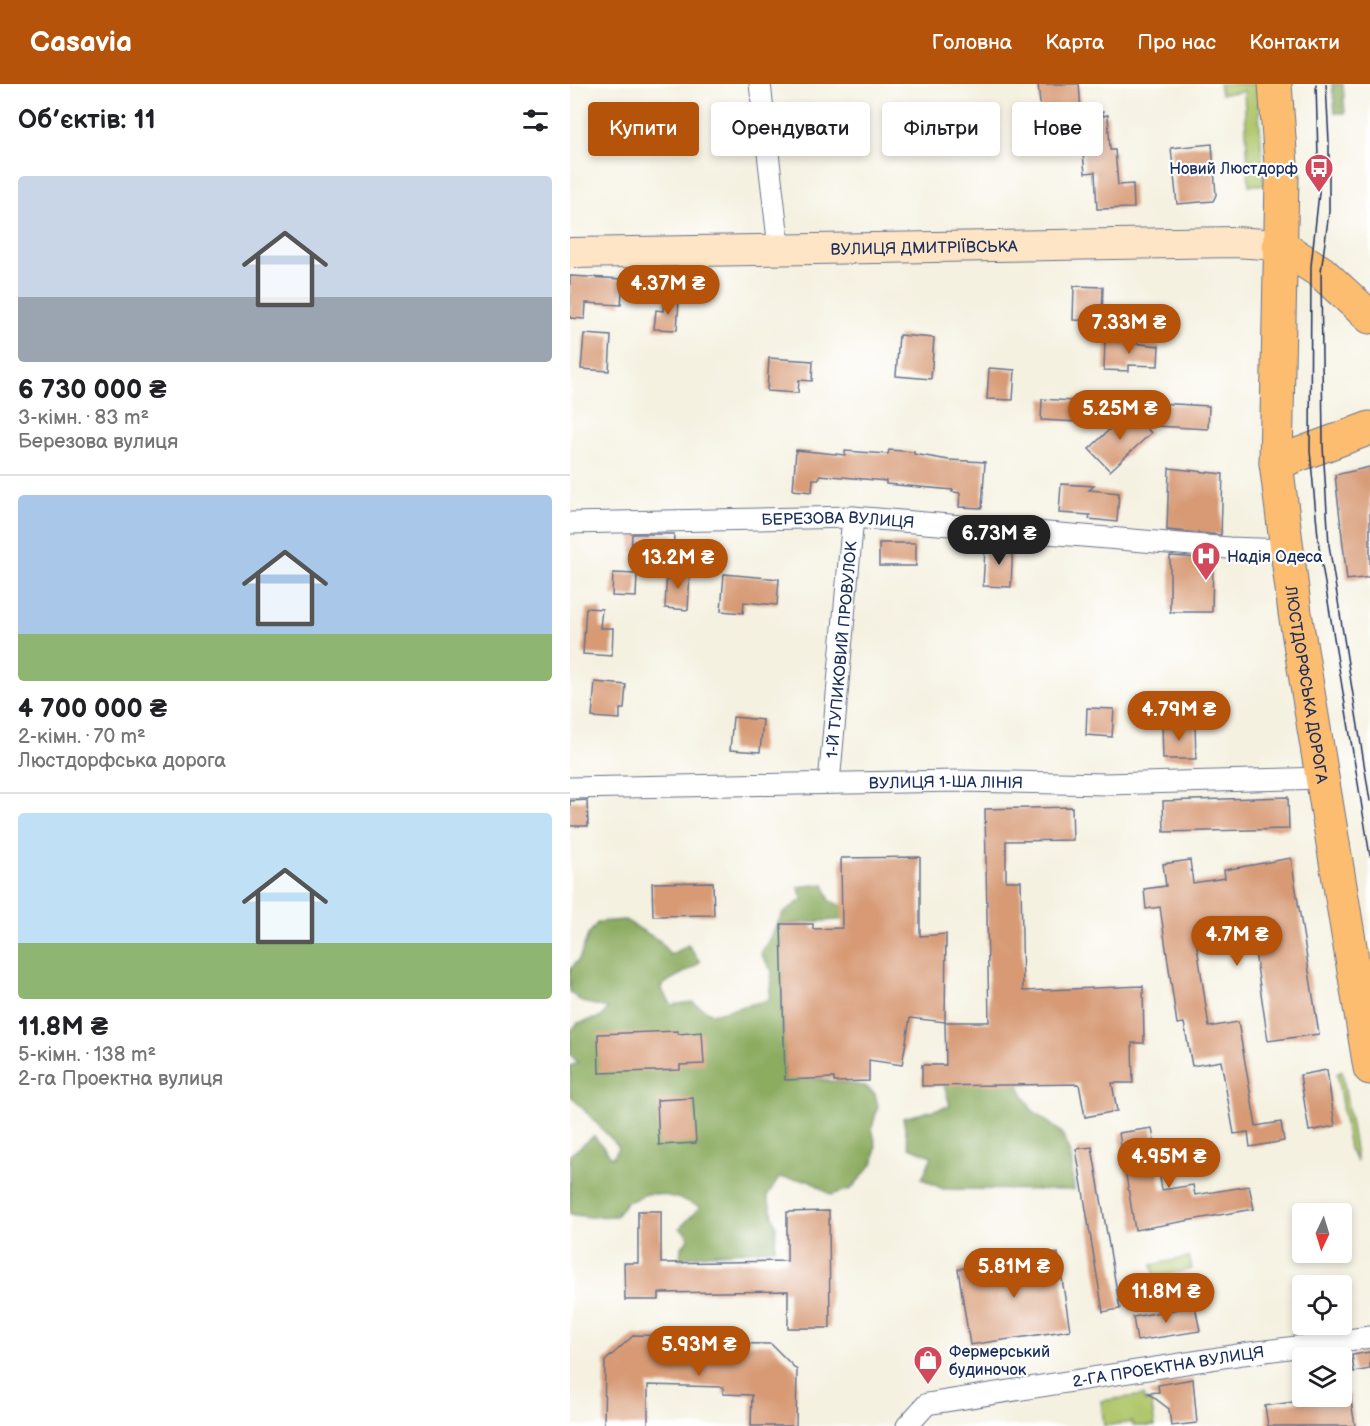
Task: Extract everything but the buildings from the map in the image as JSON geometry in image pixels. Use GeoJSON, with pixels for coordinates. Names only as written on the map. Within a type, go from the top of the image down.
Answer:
{"type":"FeatureCollection","features":[{"type":"Feature","properties":{"kind":"main road","name":"ЛЮСТДОРФСЬКА ДОРОГА"},"geometry":{"type":"LineString","coordinates":[[1275,84],[1282,178],[1276,463],[1287,550],[1370,1068]]}},
{"type":"Feature","properties":{"kind":"main road","name":"ВУЛИЦЯ ДМИТРІЇВСЬКА"},"geometry":{"type":"LineString","coordinates":[[570,253],[1235,242],[1279,245]]}},
{"type":"Feature","properties":{"kind":"main road"},"geometry":{"type":"LineString","coordinates":[[1279,245],[1321,272],[1370,317]]}},
{"type":"Feature","properties":{"kind":"main road"},"geometry":{"type":"LineString","coordinates":[[1276,463],[1370,429]]}},
{"type":"Feature","properties":{"kind":"street"},"geometry":{"type":"LineString","coordinates":[[760,84],[778,248]]}},
{"type":"Feature","properties":{"kind":"street","name":"БЕРЕЗОВА ВУЛИЦЯ"},"geometry":{"type":"LineString","coordinates":[[570,523],[853,517],[1229,548],[1287,550]]}},
{"type":"Feature","properties":{"kind":"street","name":"1-Й ТУПИКОВИЙ ПРОВУЛОК"},"geometry":{"type":"LineString","coordinates":[[829,783],[853,517]]}},
{"type":"Feature","properties":{"kind":"street","name":"ВУЛИЦЯ 1-ША ЛІНІЯ"},"geometry":{"type":"LineString","coordinates":[[570,788],[957,781],[1106,784],[1323,778]]}},
{"type":"Feature","properties":{"kind":"street","name":"2-ГА ПРОЕКТНА ВУЛИЦЯ"},"geometry":{"type":"LineString","coordinates":[[907,1426],[927,1404],[1244,1354],[1370,1337]]}},
{"type":"Feature","properties":{"kind":"green space"},"geometry":{"type":"Polygon","coordinates":[[[1219,84],[1257,84],[1264,185],[1249,185],[1244,91],[1221,94],[1219,84]]]}},
{"type":"Feature","properties":{"kind":"green space"},"geometry":{"type":"Polygon","coordinates":[[[1332,84],[1343,84],[1345,113],[1335,113],[1332,84]]]}},
{"type":"Feature","properties":{"kind":"green space"},"geometry":{"type":"Polygon","coordinates":[[[824,884],[830,901],[858,912],[863,918],[782,924],[785,1079],[817,1079],[865,1086],[875,1094],[878,1106],[872,1128],[876,1146],[874,1162],[851,1189],[831,1195],[809,1180],[779,1178],[767,1196],[776,1226],[775,1248],[680,1259],[681,1248],[688,1239],[686,1233],[680,1228],[700,1207],[663,1195],[648,1194],[626,1202],[616,1216],[589,1217],[570,1214],[570,1155],[594,1136],[612,1158],[619,1147],[570,1095],[570,1066],[578,1063],[570,1054],[570,1032],[578,1023],[602,1017],[608,1008],[582,1002],[570,992],[570,970],[579,959],[588,935],[598,922],[625,920],[660,941],[670,955],[688,945],[700,962],[660,988],[672,1005],[692,1002],[712,1014],[769,1000],[772,971],[761,954],[783,913],[803,899],[798,887],[824,884]]]}},
{"type":"Feature","properties":{"kind":"green space"},"geometry":{"type":"Polygon","coordinates":[[[1342,1071],[1357,1162],[1349,1149],[1337,1074],[1342,1071]]]}},
{"type":"Feature","properties":{"kind":"green space"},"geometry":{"type":"Polygon","coordinates":[[[1014,1076],[1031,1109],[1062,1133],[1071,1157],[1074,1190],[943,1189],[922,1179],[932,1156],[909,1147],[903,1118],[950,1106],[944,1084],[1014,1076]]]}},
{"type":"Feature","properties":{"kind":"green space"},"geometry":{"type":"Polygon","coordinates":[[[1189,1257],[1192,1269],[1155,1277],[1152,1265],[1189,1257]]]}},
{"type":"Feature","properties":{"kind":"green space"},"geometry":{"type":"Polygon","coordinates":[[[1144,1395],[1144,1401],[1151,1401],[1155,1426],[1133,1426],[1132,1422],[1104,1426],[1101,1401],[1144,1395]]]}},
{"type":"Feature","properties":{"kind":"tram line"},"geometry":{"type":"LineString","coordinates":[[1316,84],[1319,193],[1311,266],[1310,451],[1319,547],[1370,856]]}},
{"type":"Feature","properties":{"kind":"tram line"},"geometry":{"type":"LineString","coordinates":[[1326,84],[1329,212],[1321,272],[1323,446],[1329,545],[1370,801]]}},
{"type":"Feature","properties":{"kind":"place","name":"Новий Люстдорф"},"geometry":{"type":"Point","coordinates":[1319,194]}},
{"type":"Feature","properties":{"kind":"place","name":"Надія Одеса"},"geometry":{"type":"Point","coordinates":[1206,582]}},
{"type":"Feature","properties":{"kind":"place","name":"Фермерський будиночок"},"geometry":{"type":"Point","coordinates":[928,1386]}}]}
